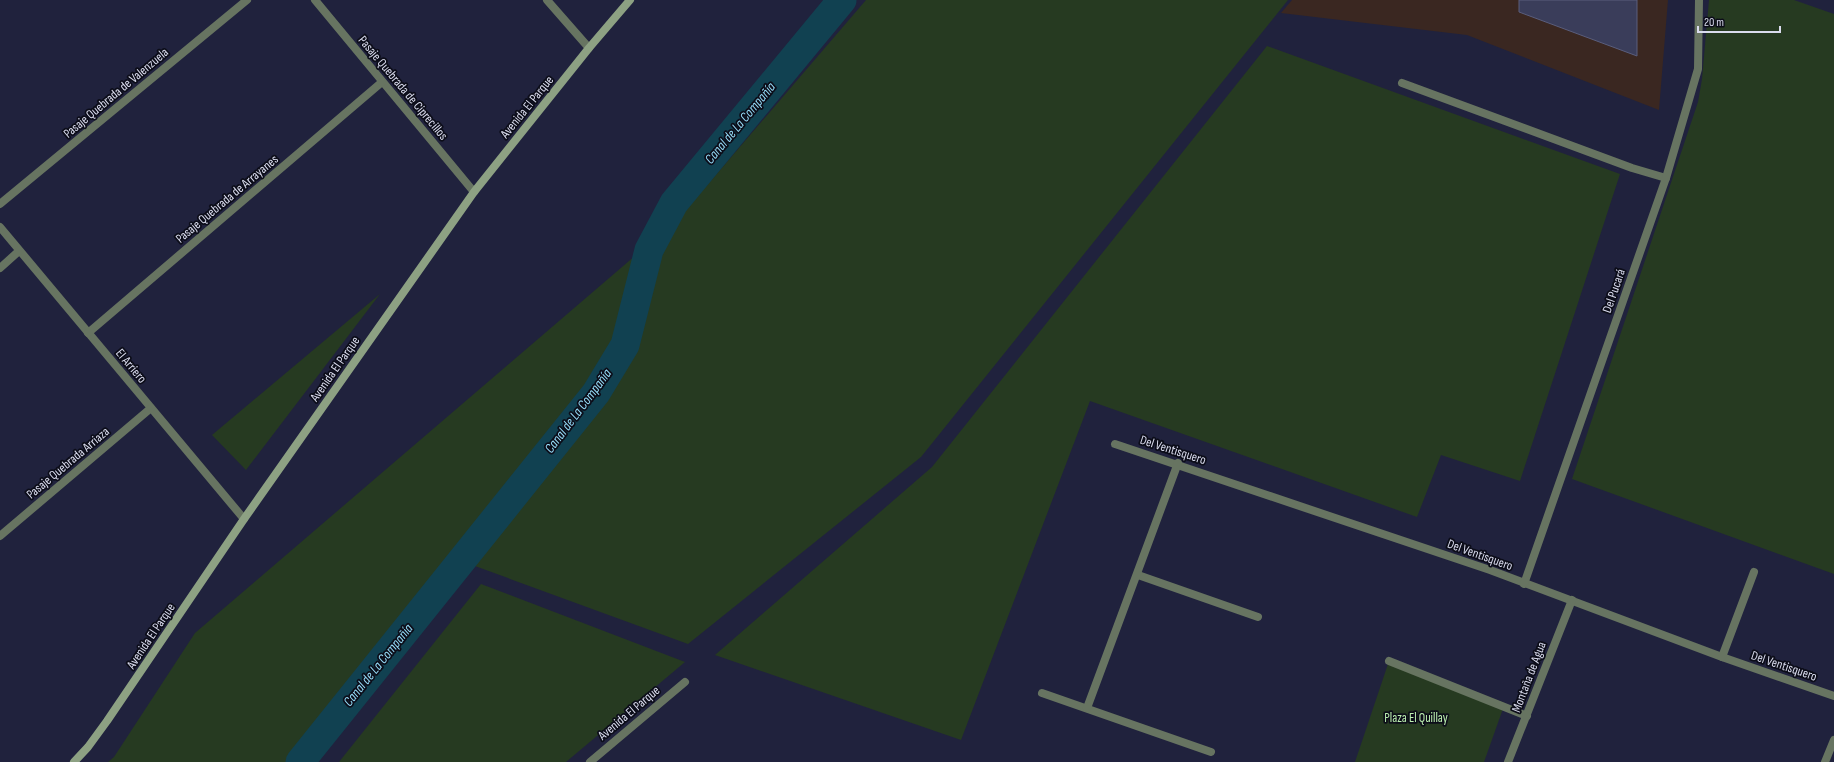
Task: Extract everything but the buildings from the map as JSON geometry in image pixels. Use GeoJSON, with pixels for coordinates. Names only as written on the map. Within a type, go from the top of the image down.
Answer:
{"type":"FeatureCollection","features":[{"type":"Feature","properties":{"kind":"street","name":"Pasaje Quebrada de Valenzuela"},"geometry":{"type":"LineString","coordinates":[[0,204],[247,0]]}},
{"type":"Feature","properties":{"kind":"street","name":"Pasaje Quebrada de Ciprecillos"},"geometry":{"type":"LineString","coordinates":[[315,0],[474,192]]}},
{"type":"Feature","properties":{"kind":"street"},"geometry":{"type":"LineString","coordinates":[[547,0],[589,48]]}},
{"type":"Feature","properties":{"kind":"street","name":"Avenida El Parque"},"geometry":{"type":"LineString","coordinates":[[74,762],[88,747],[107,722],[244,519],[474,192],[589,48],[630,0]]}},
{"type":"Feature","properties":{"kind":"street","name":"Del Pucará"},"geometry":{"type":"LineString","coordinates":[[1524,584],[1666,178],[1698,69],[1699,0]]}},
{"type":"Feature","properties":{"kind":"street","name":"Pasaje Quebrada de Arrayanes"},"geometry":{"type":"LineString","coordinates":[[88,333],[382,82]]}},
{"type":"Feature","properties":{"kind":"street"},"geometry":{"type":"LineString","coordinates":[[1402,83],[1632,168],[1666,178]]}},
{"type":"Feature","properties":{"kind":"street","name":"El Arriero"},"geometry":{"type":"LineString","coordinates":[[0,228],[244,519]]}},
{"type":"Feature","properties":{"kind":"street"},"geometry":{"type":"LineString","coordinates":[[0,268],[20,251]]}},
{"type":"Feature","properties":{"kind":"street","name":"Pasaje Quebrada Arriaza"},"geometry":{"type":"LineString","coordinates":[[0,536],[151,408]]}},
{"type":"Feature","properties":{"kind":"street","name":"Del Ventisquero"},"geometry":{"type":"LineString","coordinates":[[1115,444],[1178,463],[1572,600],[1722,657],[1834,696]]}},
{"type":"Feature","properties":{"kind":"street"},"geometry":{"type":"LineString","coordinates":[[1087,708],[1138,575],[1178,463]]}},
{"type":"Feature","properties":{"kind":"street"},"geometry":{"type":"LineString","coordinates":[[1722,657],[1754,572]]}},
{"type":"Feature","properties":{"kind":"street"},"geometry":{"type":"LineString","coordinates":[[1138,575],[1258,617]]}},
{"type":"Feature","properties":{"kind":"street","name":"Montaña de Agua"},"geometry":{"type":"LineString","coordinates":[[1508,762],[1572,600]]}},
{"type":"Feature","properties":{"kind":"street"},"geometry":{"type":"LineString","coordinates":[[1389,661],[1527,716]]}},
{"type":"Feature","properties":{"kind":"street","name":"Avenida El Parque"},"geometry":{"type":"LineString","coordinates":[[590,762],[685,682]]}},
{"type":"Feature","properties":{"kind":"street"},"geometry":{"type":"LineString","coordinates":[[1042,693],[1210,752]]}},
{"type":"Feature","properties":{"kind":"street"},"geometry":{"type":"LineString","coordinates":[[1825,762],[1834,740]]}},
{"type":"Feature","properties":{"kind":"shaded area"},"geometry":{"type":"Polygon","coordinates":[[[1292,0],[1668,0],[1659,110],[1467,35],[1281,13],[1292,0]]]}},
{"type":"Feature","properties":{"kind":"green space"},"geometry":{"type":"Polygon","coordinates":[[[866,0],[1288,0],[921,457],[688,644],[453,558],[291,762],[108,762],[114,757],[195,633],[678,219],[866,0]]]}},
{"type":"Feature","properties":{"kind":"green space"},"geometry":{"type":"Polygon","coordinates":[[[1709,0],[1794,0],[1834,14],[1834,574],[1572,479],[1698,102],[1702,79],[1709,0]]]}},
{"type":"Feature","properties":{"kind":"green space"},"geometry":{"type":"Polygon","coordinates":[[[1267,46],[1620,174],[1520,481],[1441,455],[1417,517],[1090,401],[961,740],[715,655],[932,467],[1267,46]]]}},
{"type":"Feature","properties":{"kind":"green space"},"geometry":{"type":"Polygon","coordinates":[[[380,294],[246,470],[212,435],[380,294]]]}},
{"type":"Feature","properties":{"kind":"green space"},"geometry":{"type":"Polygon","coordinates":[[[481,584],[685,662],[566,762],[339,762],[481,584]]]}},
{"type":"Feature","properties":{"kind":"green space","name":"Plaza El Quillay"},"geometry":{"type":"Polygon","coordinates":[[[1389,661],[1505,703],[1484,762],[1355,762],[1389,661]]]}},
{"type":"Feature","properties":{"kind":"waterway","name":"Canal de La Compañía"},"geometry":{"type":"LineString","coordinates":[[300,762],[596,393],[625,345],[649,250],[674,203],[842,0]]}}]}
